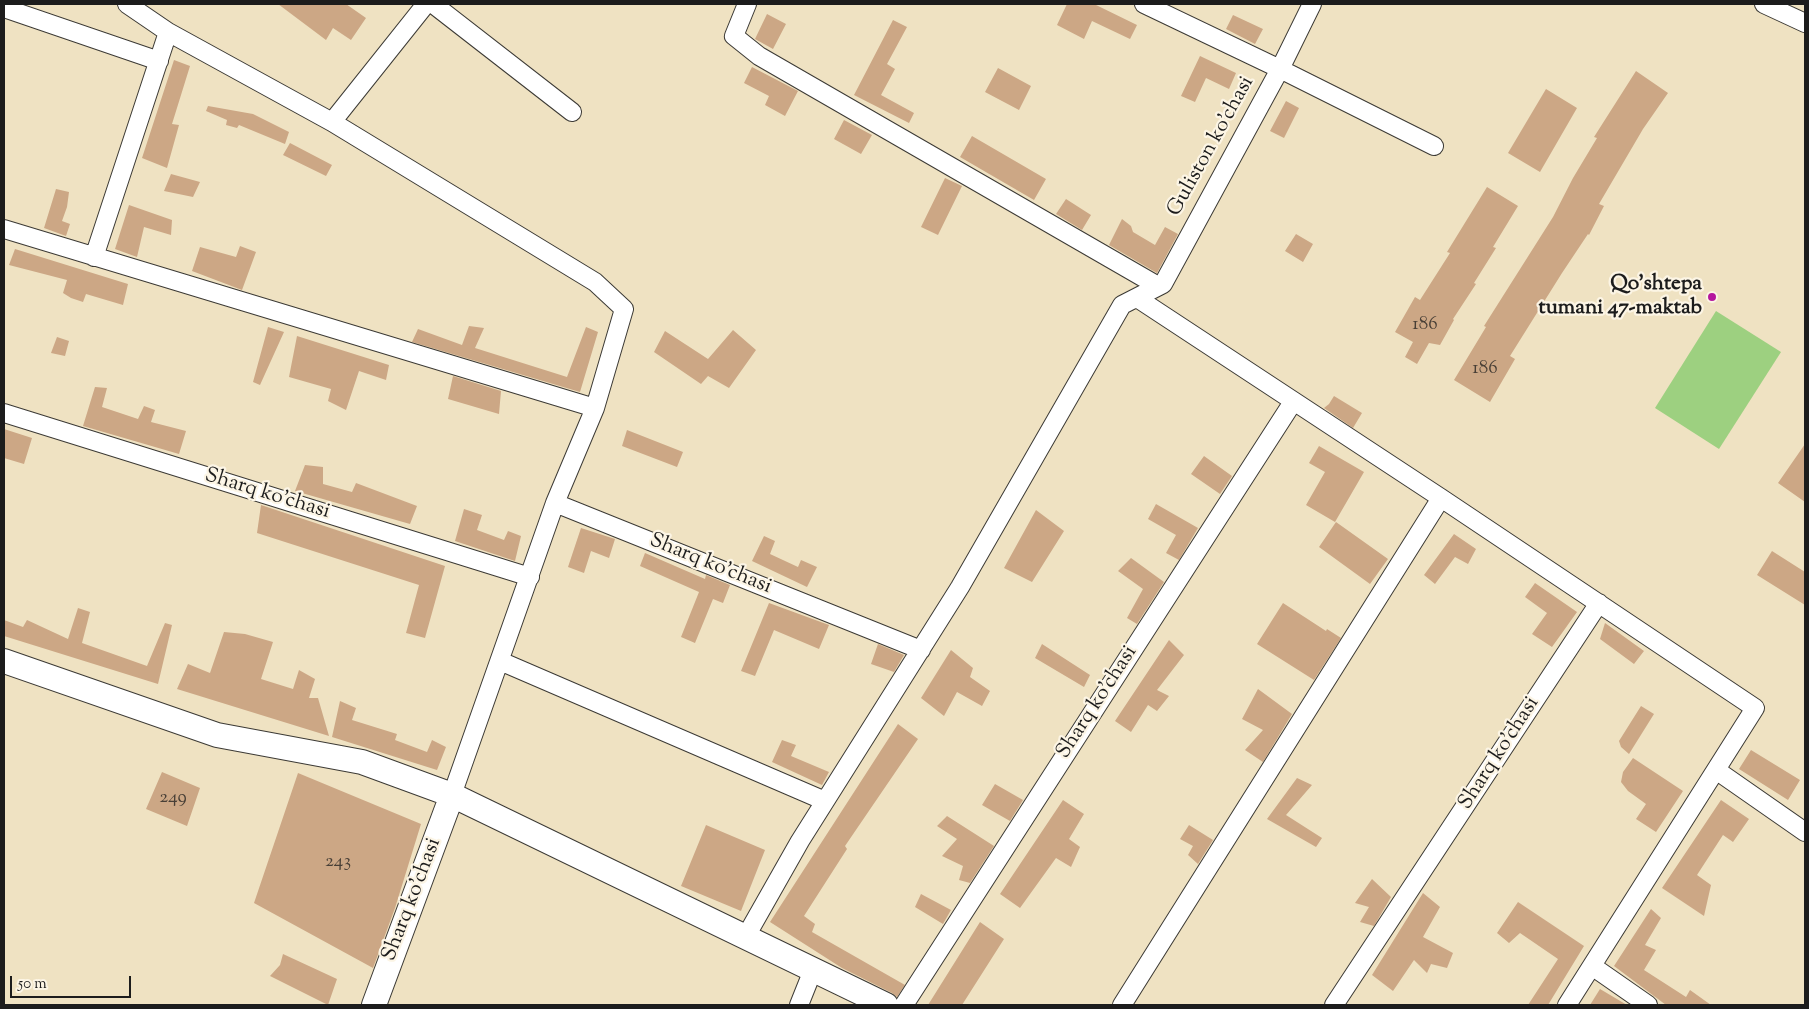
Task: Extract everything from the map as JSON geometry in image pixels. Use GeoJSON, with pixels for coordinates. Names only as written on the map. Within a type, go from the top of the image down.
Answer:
{"type":"FeatureCollection","features":[{"type":"Feature","properties":{"kind":"main road"},"geometry":{"type":"LineString","coordinates":[[4,661],[217,735],[362,762],[452,795],[886,1005]]}},
{"type":"Feature","properties":{"kind":"main road","name":"Sharq ko'chasi"},"geometry":{"type":"LineString","coordinates":[[374,1005],[452,795]]}},
{"type":"Feature","properties":{"kind":"street"},"geometry":{"type":"LineString","coordinates":[[127,4],[168,32],[332,122],[426,4]]}},
{"type":"Feature","properties":{"kind":"street"},"geometry":{"type":"LineString","coordinates":[[433,4],[572,112]]}},
{"type":"Feature","properties":{"kind":"street"},"geometry":{"type":"LineString","coordinates":[[747,4],[734,36],[759,56],[1158,286]]}},
{"type":"Feature","properties":{"kind":"street"},"geometry":{"type":"LineString","coordinates":[[1144,4],[1434,146]]}},
{"type":"Feature","properties":{"kind":"street","name":"Guliston ko'chasi"},"geometry":{"type":"LineString","coordinates":[[745,938],[800,841],[960,587],[1122,305],[1163,284],[1280,69],[1312,4]]}},
{"type":"Feature","properties":{"kind":"street"},"geometry":{"type":"LineString","coordinates":[[1764,4],[1805,23]]}},
{"type":"Feature","properties":{"kind":"street"},"geometry":{"type":"LineString","coordinates":[[4,8],[159,61]]}},
{"type":"Feature","properties":{"kind":"street"},"geometry":{"type":"LineString","coordinates":[[94,257],[168,32]]}},
{"type":"Feature","properties":{"kind":"street","name":"Sharq ko'chasi"},"geometry":{"type":"LineString","coordinates":[[332,122],[595,282],[624,309],[595,408],[556,503],[452,795]]}},
{"type":"Feature","properties":{"kind":"street"},"geometry":{"type":"LineString","coordinates":[[4,229],[595,408]]}},
{"type":"Feature","properties":{"kind":"street"},"geometry":{"type":"LineString","coordinates":[[1137,298],[1755,708],[1567,1005]]}},
{"type":"Feature","properties":{"kind":"street","name":"Sharq ko'chasi"},"geometry":{"type":"LineString","coordinates":[[904,1005],[1293,402]]}},
{"type":"Feature","properties":{"kind":"street","name":"Sharq ko'chasi"},"geometry":{"type":"LineString","coordinates":[[4,413],[530,576]]}},
{"type":"Feature","properties":{"kind":"street"},"geometry":{"type":"LineString","coordinates":[[1122,1005],[1441,498]]}},
{"type":"Feature","properties":{"kind":"street","name":"Sharq ko'chasi"},"geometry":{"type":"LineString","coordinates":[[556,503],[920,650]]}},
{"type":"Feature","properties":{"kind":"street","name":"Sharq ko'chasi"},"geometry":{"type":"LineString","coordinates":[[1334,1005],[1599,604]]}},
{"type":"Feature","properties":{"kind":"street"},"geometry":{"type":"LineString","coordinates":[[500,661],[825,801]]}},
{"type":"Feature","properties":{"kind":"street"},"geometry":{"type":"LineString","coordinates":[[1716,770],[1805,832]]}},
{"type":"Feature","properties":{"kind":"street"},"geometry":{"type":"LineString","coordinates":[[1592,966],[1648,1005]]}},
{"type":"Feature","properties":{"kind":"street"},"geometry":{"type":"LineString","coordinates":[[799,1005],[813,970]]}},
{"type":"Feature","properties":{"kind":"green space"},"geometry":{"type":"Polygon","coordinates":[[[1716,311],[1781,352],[1719,449],[1655,408],[1716,311]]]}},
{"type":"Feature","properties":{"kind":"building"},"geometry":{"type":"Polygon","coordinates":[[[278,4],[346,4],[366,18],[351,40],[333,28],[326,40],[278,4]]]}},
{"type":"Feature","properties":{"kind":"building"},"geometry":{"type":"Polygon","coordinates":[[[1067,4],[1094,4],[1137,25],[1130,39],[1092,21],[1084,39],[1057,25],[1067,4]]]}},
{"type":"Feature","properties":{"kind":"building"},"geometry":{"type":"Polygon","coordinates":[[[767,14],[786,24],[773,49],[755,39],[767,14]]]}},
{"type":"Feature","properties":{"kind":"building"},"geometry":{"type":"Polygon","coordinates":[[[1233,15],[1263,29],[1255,44],[1226,29],[1233,15]]]}},
{"type":"Feature","properties":{"kind":"building"},"geometry":{"type":"Polygon","coordinates":[[[893,20],[907,27],[887,64],[895,69],[881,95],[914,113],[909,123],[854,95],[893,20]]]}},
{"type":"Feature","properties":{"kind":"building"},"geometry":{"type":"Polygon","coordinates":[[[1200,56],[1236,73],[1229,89],[1206,78],[1195,102],[1181,96],[1200,56]]]}},
{"type":"Feature","properties":{"kind":"building"},"geometry":{"type":"Polygon","coordinates":[[[174,60],[190,66],[172,124],[179,125],[167,168],[142,158],[174,60]]]}},
{"type":"Feature","properties":{"kind":"building"},"geometry":{"type":"Polygon","coordinates":[[[752,67],[798,91],[785,116],[765,105],[769,96],[744,83],[752,67]]]}},
{"type":"Feature","properties":{"kind":"building"},"geometry":{"type":"Polygon","coordinates":[[[998,68],[1031,86],[1019,110],[985,92],[998,68]]]}},
{"type":"Feature","properties":{"kind":"building"},"geometry":{"type":"Polygon","coordinates":[[[1636,71],[1668,93],[1643,129],[1599,204],[1604,206],[1589,235],[1562,273],[1510,356],[1515,359],[1490,402],[1454,380],[1486,327],[1484,326],[1553,217],[1573,178],[1597,138],[1594,137],[1636,71]]]}},
{"type":"Feature","properties":{"kind":"building"},"geometry":{"type":"Polygon","coordinates":[[[1546,89],[1577,108],[1540,172],[1508,153],[1546,89]]]}},
{"type":"Feature","properties":{"kind":"building"},"geometry":{"type":"Polygon","coordinates":[[[1286,101],[1299,108],[1284,138],[1270,131],[1286,101]]]}},
{"type":"Feature","properties":{"kind":"building"},"geometry":{"type":"Polygon","coordinates":[[[208,106],[253,114],[289,132],[285,144],[239,125],[237,128],[226,125],[227,120],[206,111],[208,106]]]}},
{"type":"Feature","properties":{"kind":"building"},"geometry":{"type":"Polygon","coordinates":[[[844,120],[872,135],[861,154],[834,139],[844,120]]]}},
{"type":"Feature","properties":{"kind":"building"},"geometry":{"type":"Polygon","coordinates":[[[972,136],[1046,179],[1034,200],[960,157],[972,136]]]}},
{"type":"Feature","properties":{"kind":"building"},"geometry":{"type":"Polygon","coordinates":[[[290,143],[332,165],[326,176],[283,155],[290,143]]]}},
{"type":"Feature","properties":{"kind":"building"},"geometry":{"type":"Polygon","coordinates":[[[171,174],[200,182],[193,197],[164,191],[171,174]]]}},
{"type":"Feature","properties":{"kind":"building"},"geometry":{"type":"Polygon","coordinates":[[[945,178],[962,186],[938,235],[921,227],[945,178]]]}},
{"type":"Feature","properties":{"kind":"building"},"geometry":{"type":"Polygon","coordinates":[[[1487,187],[1518,206],[1493,247],[1496,248],[1474,283],[1476,284],[1453,319],[1440,345],[1429,343],[1417,364],[1405,357],[1413,342],[1395,332],[1415,297],[1420,300],[1450,253],[1447,252],[1487,187]]]}},
{"type":"Feature","properties":{"kind":"building"},"geometry":{"type":"Polygon","coordinates":[[[56,189],[69,192],[67,207],[62,221],[70,224],[66,236],[44,228],[56,189]]]}},
{"type":"Feature","properties":{"kind":"building"},"geometry":{"type":"Polygon","coordinates":[[[1066,199],[1091,215],[1082,230],[1056,214],[1066,199]]]}},
{"type":"Feature","properties":{"kind":"building"},"geometry":{"type":"Polygon","coordinates":[[[129,205],[172,220],[171,235],[144,227],[137,257],[115,249],[129,205]]]}},
{"type":"Feature","properties":{"kind":"building"},"geometry":{"type":"Polygon","coordinates":[[[1122,219],[1131,226],[1133,232],[1155,245],[1165,227],[1178,234],[1157,273],[1109,245],[1122,219]]]}},
{"type":"Feature","properties":{"kind":"building"},"geometry":{"type":"Polygon","coordinates":[[[1296,234],[1313,244],[1303,262],[1285,251],[1296,234]]]}},
{"type":"Feature","properties":{"kind":"building"},"geometry":{"type":"Polygon","coordinates":[[[240,246],[256,252],[242,290],[192,271],[200,247],[236,257],[240,246]]]}},
{"type":"Feature","properties":{"kind":"building"},"geometry":{"type":"Polygon","coordinates":[[[15,249],[128,284],[123,305],[86,294],[83,302],[71,298],[63,293],[67,280],[9,265],[15,249]]]}},
{"type":"Feature","properties":{"kind":"building"},"geometry":{"type":"Polygon","coordinates":[[[469,326],[484,328],[475,348],[567,377],[586,327],[598,332],[580,392],[412,342],[418,329],[462,345],[469,326]]]}},
{"type":"Feature","properties":{"kind":"building"},"geometry":{"type":"Polygon","coordinates":[[[268,327],[284,332],[260,385],[253,382],[268,327]]]}},
{"type":"Feature","properties":{"kind":"building"},"geometry":{"type":"Polygon","coordinates":[[[733,330],[756,350],[729,388],[708,376],[701,384],[654,352],[665,331],[708,359],[733,330]]]}},
{"type":"Feature","properties":{"kind":"building"},"geometry":{"type":"Polygon","coordinates":[[[297,336],[389,365],[386,380],[359,371],[346,410],[328,401],[331,389],[289,377],[297,336]]]}},
{"type":"Feature","properties":{"kind":"building"},"geometry":{"type":"Polygon","coordinates":[[[57,337],[69,341],[65,356],[51,353],[57,337]]]}},
{"type":"Feature","properties":{"kind":"building"},"geometry":{"type":"Polygon","coordinates":[[[453,376],[501,391],[499,414],[448,399],[453,376]]]}},
{"type":"Feature","properties":{"kind":"building"},"geometry":{"type":"Polygon","coordinates":[[[95,387],[107,388],[102,407],[138,419],[144,406],[155,410],[151,422],[186,431],[179,454],[83,426],[95,387]]]}},
{"type":"Feature","properties":{"kind":"building"},"geometry":{"type":"Polygon","coordinates":[[[1334,396],[1362,413],[1353,428],[1324,408],[1334,396]]]}},
{"type":"Feature","properties":{"kind":"building"},"geometry":{"type":"Polygon","coordinates":[[[4,429],[32,438],[24,464],[4,458],[4,429]]]}},
{"type":"Feature","properties":{"kind":"building"},"geometry":{"type":"Polygon","coordinates":[[[627,430],[683,452],[677,467],[622,446],[627,430]]]}},
{"type":"Feature","properties":{"kind":"building"},"geometry":{"type":"Polygon","coordinates":[[[1805,444],[1805,502],[1778,483],[1805,444]]]}},
{"type":"Feature","properties":{"kind":"building"},"geometry":{"type":"Polygon","coordinates":[[[1319,446],[1364,472],[1335,522],[1306,505],[1325,472],[1309,463],[1319,446]]]}},
{"type":"Feature","properties":{"kind":"building"},"geometry":{"type":"Polygon","coordinates":[[[1204,456],[1232,476],[1220,494],[1191,474],[1204,456]]]}},
{"type":"Feature","properties":{"kind":"building"},"geometry":{"type":"Polygon","coordinates":[[[305,465],[323,467],[323,484],[352,492],[356,483],[417,506],[410,524],[295,491],[305,465]]]}},
{"type":"Feature","properties":{"kind":"building"},"geometry":{"type":"Polygon","coordinates":[[[1156,504],[1198,528],[1179,560],[1166,553],[1176,535],[1148,519],[1156,504]]]}},
{"type":"Feature","properties":{"kind":"building"},"geometry":{"type":"Polygon","coordinates":[[[261,505],[445,566],[425,638],[406,633],[419,585],[257,533],[261,505]]]}},
{"type":"Feature","properties":{"kind":"building"},"geometry":{"type":"Polygon","coordinates":[[[464,509],[482,515],[477,530],[504,540],[508,531],[521,536],[515,561],[455,541],[464,509]]]}},
{"type":"Feature","properties":{"kind":"building"},"geometry":{"type":"Polygon","coordinates":[[[1036,510],[1064,531],[1032,582],[1004,568],[1036,510]]]}},
{"type":"Feature","properties":{"kind":"building"},"geometry":{"type":"Polygon","coordinates":[[[1336,522],[1388,559],[1370,584],[1319,547],[1336,522]]]}},
{"type":"Feature","properties":{"kind":"building"},"geometry":{"type":"Polygon","coordinates":[[[581,528],[615,539],[609,558],[591,551],[584,573],[568,567],[581,528]]]}},
{"type":"Feature","properties":{"kind":"building"},"geometry":{"type":"Polygon","coordinates":[[[1454,534],[1476,549],[1468,564],[1455,557],[1435,584],[1424,575],[1454,534]]]}},
{"type":"Feature","properties":{"kind":"building"},"geometry":{"type":"Polygon","coordinates":[[[764,536],[775,541],[770,554],[798,567],[801,560],[817,567],[807,587],[752,561],[764,536]]]}},
{"type":"Feature","properties":{"kind":"building"},"geometry":{"type":"Polygon","coordinates":[[[1772,551],[1805,572],[1805,605],[1757,575],[1772,551]]]}},
{"type":"Feature","properties":{"kind":"building"},"geometry":{"type":"Polygon","coordinates":[[[645,553],[705,579],[706,575],[730,585],[723,603],[713,599],[695,643],[681,637],[699,592],[640,566],[645,553]]]}},
{"type":"Feature","properties":{"kind":"building"},"geometry":{"type":"Polygon","coordinates":[[[1131,558],[1164,582],[1137,624],[1127,618],[1143,589],[1118,571],[1131,558]]]}},
{"type":"Feature","properties":{"kind":"building"},"geometry":{"type":"Polygon","coordinates":[[[1535,583],[1577,612],[1552,647],[1532,634],[1547,613],[1525,597],[1535,583]]]}},
{"type":"Feature","properties":{"kind":"building"},"geometry":{"type":"Polygon","coordinates":[[[769,603],[829,625],[819,649],[774,630],[755,676],[741,671],[769,603]]]}},
{"type":"Feature","properties":{"kind":"building"},"geometry":{"type":"Polygon","coordinates":[[[1283,603],[1326,631],[1327,629],[1341,638],[1314,680],[1257,644],[1283,603]]]}},
{"type":"Feature","properties":{"kind":"building"},"geometry":{"type":"Polygon","coordinates":[[[78,608],[90,612],[82,643],[147,666],[165,623],[172,625],[158,684],[4,636],[4,620],[23,627],[27,620],[68,639],[78,608]]]}},
{"type":"Feature","properties":{"kind":"building"},"geometry":{"type":"Polygon","coordinates":[[[1605,623],[1644,651],[1634,664],[1600,639],[1605,623]]]}},
{"type":"Feature","properties":{"kind":"building"},"geometry":{"type":"Polygon","coordinates":[[[224,632],[245,634],[273,642],[261,679],[293,689],[299,670],[315,679],[309,698],[318,698],[329,736],[177,689],[188,664],[210,673],[224,632]]]}},
{"type":"Feature","properties":{"kind":"building"},"geometry":{"type":"Polygon","coordinates":[[[1169,640],[1184,655],[1157,690],[1169,696],[1157,711],[1148,705],[1131,732],[1115,721],[1169,640]]]}},
{"type":"Feature","properties":{"kind":"building"},"geometry":{"type":"Polygon","coordinates":[[[878,644],[904,655],[894,672],[871,664],[878,644]]]}},
{"type":"Feature","properties":{"kind":"building"},"geometry":{"type":"Polygon","coordinates":[[[1042,644],[1090,675],[1084,687],[1035,658],[1042,644]]]}},
{"type":"Feature","properties":{"kind":"building"},"geometry":{"type":"Polygon","coordinates":[[[951,650],[973,668],[970,677],[990,691],[982,706],[957,692],[944,716],[921,698],[951,650]]]}},
{"type":"Feature","properties":{"kind":"building"},"geometry":{"type":"Polygon","coordinates":[[[1258,689],[1292,714],[1263,762],[1245,750],[1263,730],[1242,719],[1258,689]]]}},
{"type":"Feature","properties":{"kind":"building"},"geometry":{"type":"Polygon","coordinates":[[[340,701],[356,708],[352,720],[397,734],[395,740],[427,752],[432,740],[446,747],[437,770],[332,737],[340,701]]]}},
{"type":"Feature","properties":{"kind":"building"},"geometry":{"type":"Polygon","coordinates":[[[1641,706],[1654,714],[1629,754],[1621,747],[1619,741],[1641,706]]]}},
{"type":"Feature","properties":{"kind":"building"},"geometry":{"type":"Polygon","coordinates":[[[898,724],[918,739],[845,846],[847,849],[804,916],[815,924],[812,932],[905,985],[897,997],[842,968],[770,922],[898,724]]]}},
{"type":"Feature","properties":{"kind":"building"},"geometry":{"type":"Polygon","coordinates":[[[782,740],[796,745],[791,756],[829,772],[822,785],[772,762],[782,740]]]}},
{"type":"Feature","properties":{"kind":"building"},"geometry":{"type":"Polygon","coordinates":[[[1751,750],[1800,780],[1788,800],[1739,769],[1751,750]]]}},
{"type":"Feature","properties":{"kind":"building"},"geometry":{"type":"Polygon","coordinates":[[[1633,758],[1683,791],[1656,832],[1636,819],[1646,804],[1628,791],[1621,782],[1623,772],[1633,758]]]}},
{"type":"Feature","properties":{"kind":"building"},"geometry":{"type":"Polygon","coordinates":[[[162,772],[200,788],[187,826],[146,809],[162,772]]]}},
{"type":"Feature","properties":{"kind":"building"},"geometry":{"type":"Polygon","coordinates":[[[298,773],[421,824],[395,908],[373,968],[254,903],[298,773]]]}},
{"type":"Feature","properties":{"kind":"building"},"geometry":{"type":"Polygon","coordinates":[[[1297,778],[1312,785],[1286,815],[1322,838],[1316,847],[1267,819],[1297,778]]]}},
{"type":"Feature","properties":{"kind":"building"},"geometry":{"type":"Polygon","coordinates":[[[995,784],[1023,800],[1010,821],[982,805],[995,784]]]}},
{"type":"Feature","properties":{"kind":"building"},"geometry":{"type":"Polygon","coordinates":[[[1063,800],[1084,814],[1069,839],[1080,847],[1071,867],[1056,858],[1020,908],[1000,894],[1063,800]]]}},
{"type":"Feature","properties":{"kind":"building"},"geometry":{"type":"Polygon","coordinates":[[[1721,800],[1749,819],[1733,842],[1723,835],[1697,875],[1711,885],[1704,916],[1662,888],[1721,800]]]}},
{"type":"Feature","properties":{"kind":"building"},"geometry":{"type":"Polygon","coordinates":[[[947,816],[994,846],[970,883],[959,880],[963,866],[942,856],[957,839],[937,826],[947,816]]]}},
{"type":"Feature","properties":{"kind":"building"},"geometry":{"type":"Polygon","coordinates":[[[706,825],[765,850],[741,911],[681,886],[706,825]]]}},
{"type":"Feature","properties":{"kind":"building"},"geometry":{"type":"Polygon","coordinates":[[[1189,825],[1213,840],[1198,864],[1188,855],[1193,846],[1180,839],[1189,825]]]}},
{"type":"Feature","properties":{"kind":"building"},"geometry":{"type":"Polygon","coordinates":[[[1372,879],[1391,897],[1374,926],[1360,922],[1369,907],[1355,903],[1372,879]]]}},
{"type":"Feature","properties":{"kind":"building"},"geometry":{"type":"Polygon","coordinates":[[[1423,893],[1440,907],[1423,937],[1453,953],[1447,968],[1431,964],[1427,973],[1414,960],[1393,991],[1372,975],[1423,893]]]}},
{"type":"Feature","properties":{"kind":"building"},"geometry":{"type":"Polygon","coordinates":[[[921,894],[951,910],[943,924],[915,907],[921,894]]]}},
{"type":"Feature","properties":{"kind":"building"},"geometry":{"type":"Polygon","coordinates":[[[1518,902],[1584,946],[1548,1005],[1528,1005],[1558,959],[1520,933],[1509,943],[1497,933],[1518,902]]]}},
{"type":"Feature","properties":{"kind":"building"},"geometry":{"type":"Polygon","coordinates":[[[1651,909],[1661,918],[1645,945],[1656,950],[1644,970],[1686,997],[1690,990],[1711,1005],[1666,1005],[1614,966],[1651,909]]]}},
{"type":"Feature","properties":{"kind":"building"},"geometry":{"type":"Polygon","coordinates":[[[980,922],[1004,939],[962,1005],[928,1005],[980,922]]]}},
{"type":"Feature","properties":{"kind":"building"},"geometry":{"type":"Polygon","coordinates":[[[283,954],[337,979],[328,1005],[270,976],[280,965],[283,954]]]}},
{"type":"Feature","properties":{"kind":"building"},"geometry":{"type":"Polygon","coordinates":[[[1600,989],[1627,1005],[1590,1005],[1600,989]]]}},
{"type":"Feature","properties":{"kind":"place","name":"Qo'shtepa tumani 47-maktab"},"geometry":{"type":"Point","coordinates":[1712,297]}}]}
